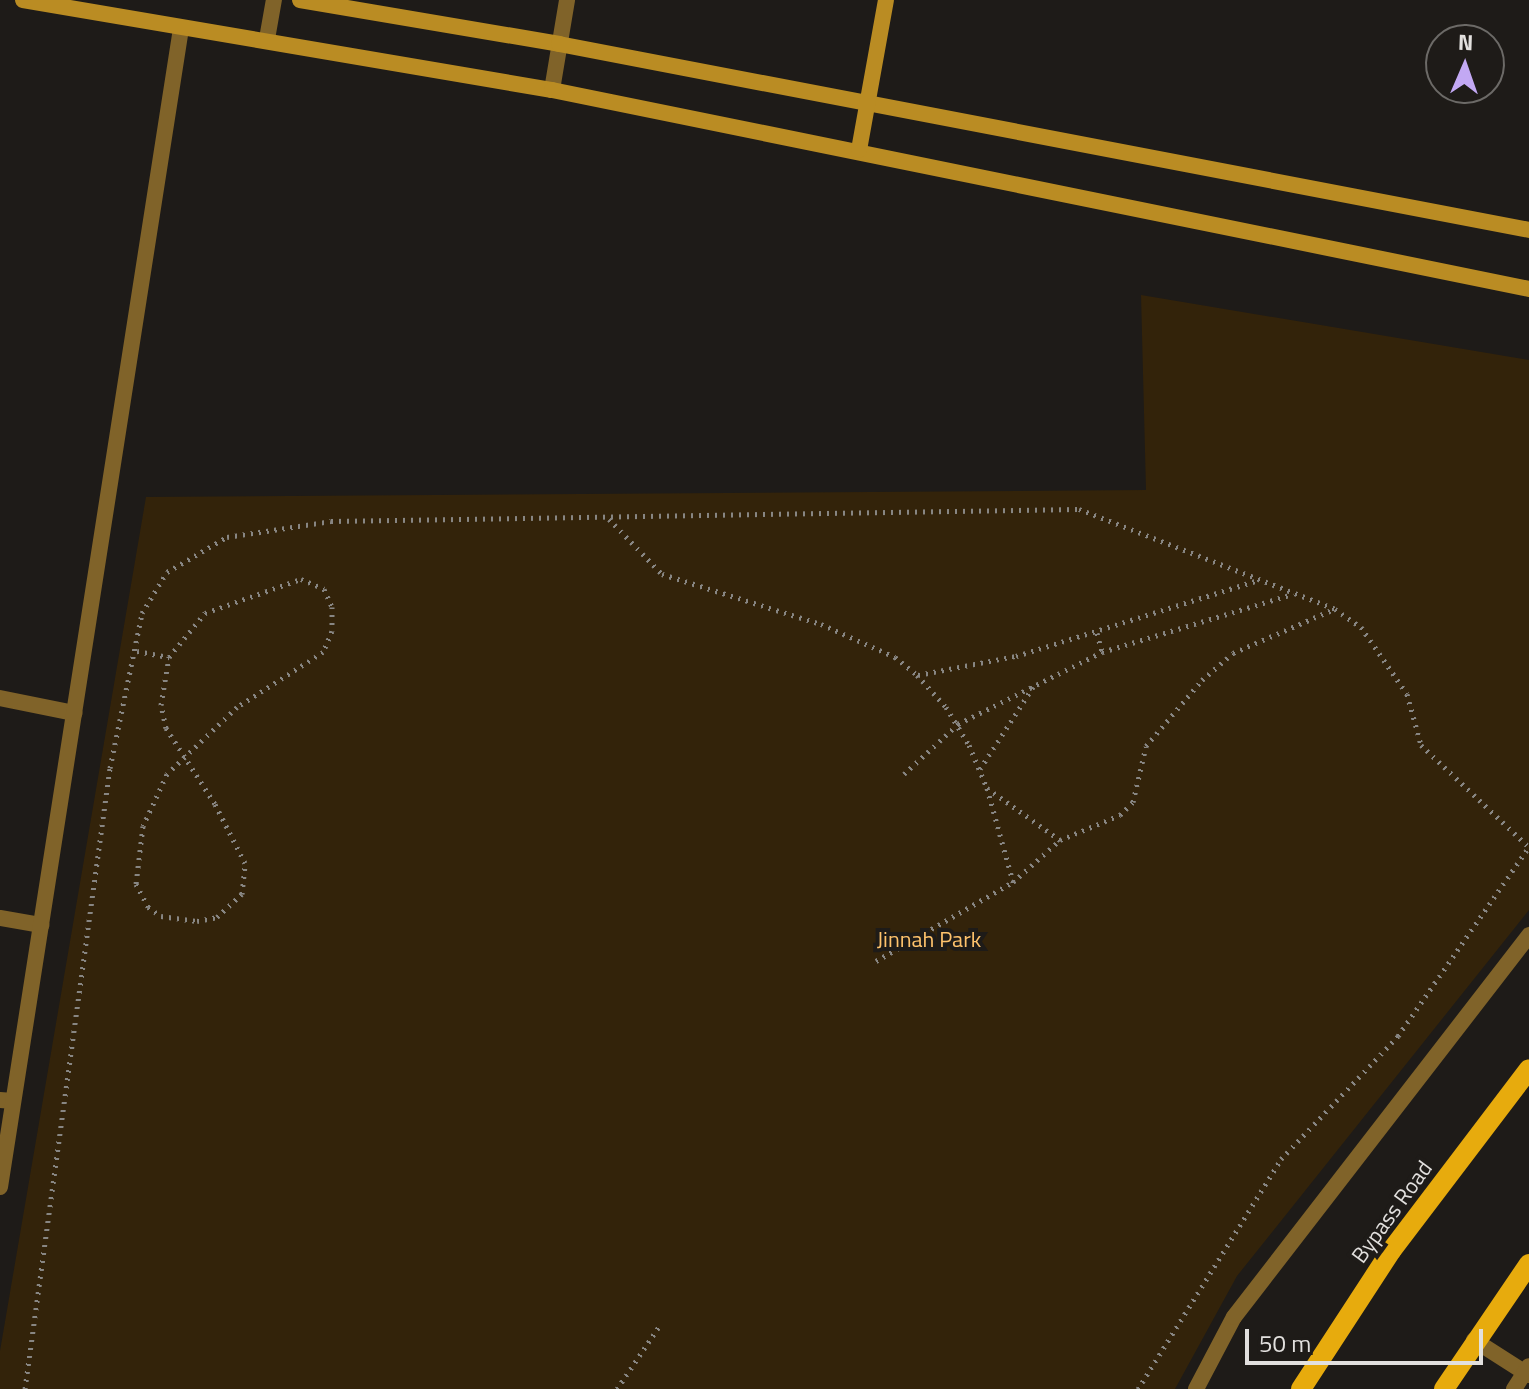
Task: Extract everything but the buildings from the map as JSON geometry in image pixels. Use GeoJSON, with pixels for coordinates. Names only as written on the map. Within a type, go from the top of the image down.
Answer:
{"type":"FeatureCollection","features":[{"type":"Feature","properties":{"kind":"main road"},"geometry":{"type":"LineString","coordinates":[[23,0],[181,28],[267,39],[552,90],[859,150],[1529,289]]}},
{"type":"Feature","properties":{"kind":"main road"},"geometry":{"type":"LineString","coordinates":[[300,0],[559,44],[866,106],[1529,230]]}},
{"type":"Feature","properties":{"kind":"main road"},"geometry":{"type":"LineString","coordinates":[[859,150],[886,0]]}},
{"type":"Feature","properties":{"kind":"main road","name":"Bypass Road"},"geometry":{"type":"LineString","coordinates":[[1301,1389],[1391,1251],[1529,1069]]}},
{"type":"Feature","properties":{"kind":"main road"},"geometry":{"type":"LineString","coordinates":[[1444,1389],[1474,1340],[1529,1264]]}},
{"type":"Feature","properties":{"kind":"street"},"geometry":{"type":"LineString","coordinates":[[267,39],[274,0]]}},
{"type":"Feature","properties":{"kind":"street"},"geometry":{"type":"LineString","coordinates":[[552,90],[567,0]]}},
{"type":"Feature","properties":{"kind":"street"},"geometry":{"type":"LineString","coordinates":[[0,1187],[7,1100],[41,925],[181,28]]}},
{"type":"Feature","properties":{"kind":"street"},"geometry":{"type":"LineString","coordinates":[[0,698],[74,713]]}},
{"type":"Feature","properties":{"kind":"street"},"geometry":{"type":"LineString","coordinates":[[0,918],[41,925]]}},
{"type":"Feature","properties":{"kind":"street"},"geometry":{"type":"LineString","coordinates":[[1196,1389],[1234,1317],[1529,935]]}},
{"type":"Feature","properties":{"kind":"street"},"geometry":{"type":"LineString","coordinates":[[1474,1340],[1527,1371],[1514,1389]]}},
{"type":"Feature","properties":{"kind":"path"},"geometry":{"type":"LineString","coordinates":[[25,1389],[110,768],[137,651],[142,613],[167,572],[227,537],[331,521],[609,519],[1079,509],[1335,609],[1361,627],[1393,668],[1407,694],[1421,745],[1529,847],[1398,1036],[1281,1159],[1138,1389]]}},
{"type":"Feature","properties":{"kind":"path"},"geometry":{"type":"LineString","coordinates":[[609,519],[662,574],[821,624],[895,657],[917,675],[958,724],[980,770],[1013,882]]}},
{"type":"Feature","properties":{"kind":"path"},"geometry":{"type":"LineString","coordinates":[[169,657],[161,705],[166,728],[215,804],[245,863],[242,894],[217,917],[197,921],[161,916],[148,907],[136,884],[143,826],[167,774],[237,707],[323,652],[332,631],[332,607],[324,589],[301,579],[260,589],[205,613],[169,657]]}},
{"type":"Feature","properties":{"kind":"path"},"geometry":{"type":"LineString","coordinates":[[917,675],[1016,656],[1259,580]]}},
{"type":"Feature","properties":{"kind":"path"},"geometry":{"type":"LineString","coordinates":[[904,774],[958,724],[1102,652],[1293,594]]}},
{"type":"Feature","properties":{"kind":"path"},"geometry":{"type":"LineString","coordinates":[[876,961],[1013,882],[1060,840],[1096,829],[1133,802],[1146,746],[1166,716],[1233,653],[1335,609]]}},
{"type":"Feature","properties":{"kind":"path"},"geometry":{"type":"LineString","coordinates":[[1097,633],[1102,652]]}},
{"type":"Feature","properties":{"kind":"path"},"geometry":{"type":"LineString","coordinates":[[137,651],[169,657]]}},
{"type":"Feature","properties":{"kind":"path"},"geometry":{"type":"LineString","coordinates":[[980,770],[1034,684]]}},
{"type":"Feature","properties":{"kind":"path"},"geometry":{"type":"LineString","coordinates":[[987,788],[1060,840]]}},
{"type":"Feature","properties":{"kind":"path"},"geometry":{"type":"LineString","coordinates":[[617,1389],[660,1325]]}},
{"type":"Feature","properties":{"kind":"green space","name":"Jinnah Park"},"geometry":{"type":"Polygon","coordinates":[[[1141,295],[1529,360],[1529,910],[1237,1276],[1175,1389],[0,1389],[0,1351],[146,497],[1146,490],[1141,295]]]}}]}
